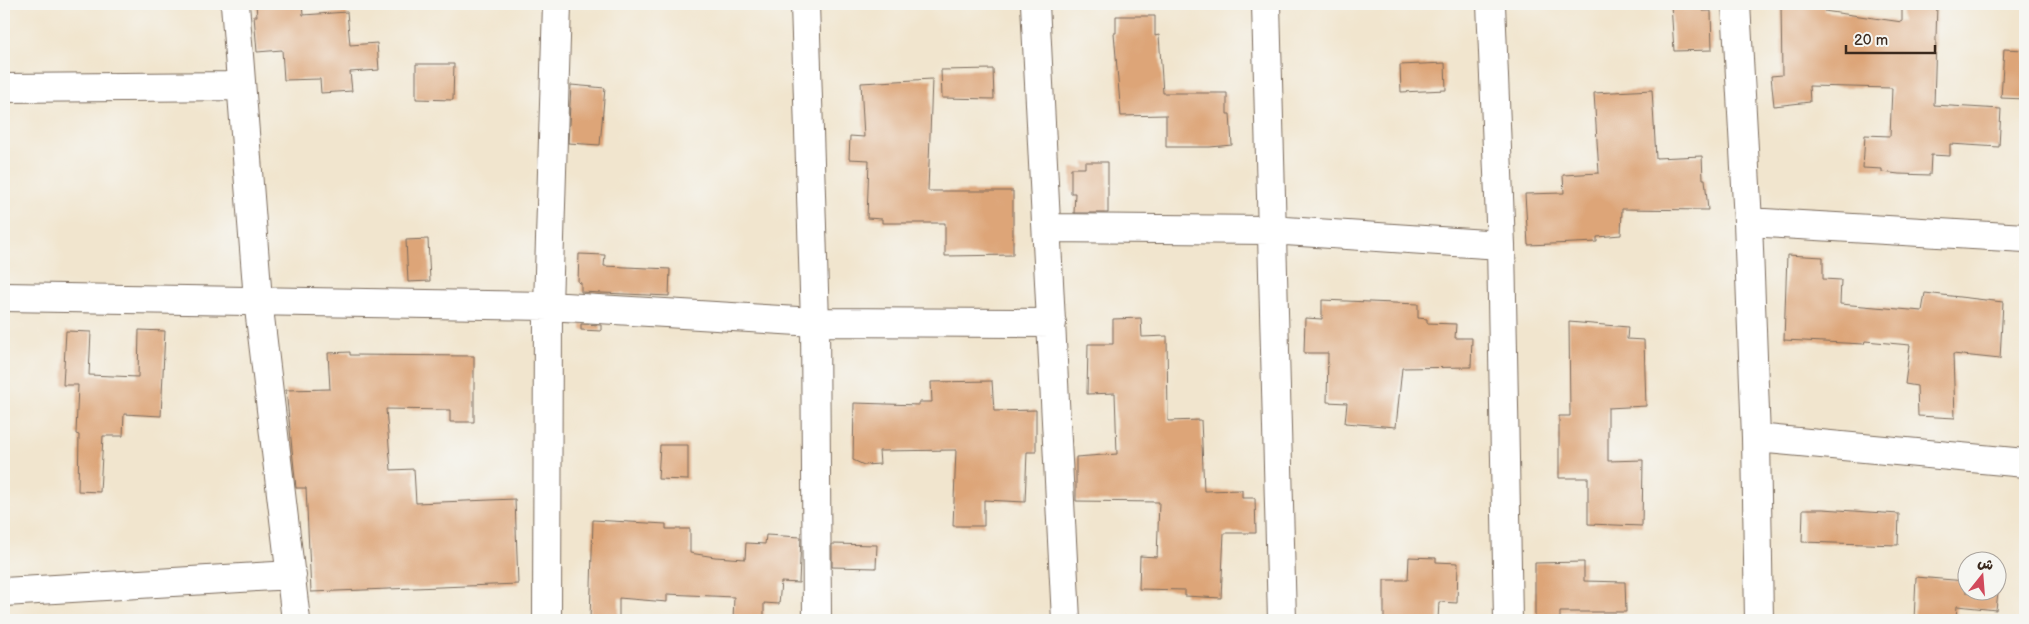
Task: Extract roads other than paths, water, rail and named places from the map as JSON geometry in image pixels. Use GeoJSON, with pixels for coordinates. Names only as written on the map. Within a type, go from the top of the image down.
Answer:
{"type":"FeatureCollection","features":[{"type":"Feature","properties":{"kind":"street"},"geometry":{"type":"LineString","coordinates":[[235,4],[258,300],[296,620]]}},
{"type":"Feature","properties":{"kind":"street"},"geometry":{"type":"LineString","coordinates":[[547,620],[548,306],[557,4]]}},
{"type":"Feature","properties":{"kind":"street"},"geometry":{"type":"LineString","coordinates":[[805,4],[815,322],[818,620]]}},
{"type":"Feature","properties":{"kind":"street"},"geometry":{"type":"LineString","coordinates":[[1035,4],[1048,228],[1066,620]]}},
{"type":"Feature","properties":{"kind":"street"},"geometry":{"type":"LineString","coordinates":[[1266,4],[1270,230],[1282,620]]}},
{"type":"Feature","properties":{"kind":"street"},"geometry":{"type":"LineString","coordinates":[[1491,4],[1500,245],[1508,620]]}},
{"type":"Feature","properties":{"kind":"street"},"geometry":{"type":"LineString","coordinates":[[1736,4],[1748,222],[1756,438],[1759,620]]}},
{"type":"Feature","properties":{"kind":"street"},"geometry":{"type":"LineString","coordinates":[[4,88],[241,86]]}},
{"type":"Feature","properties":{"kind":"street"},"geometry":{"type":"LineString","coordinates":[[1748,222],[2025,238]]}},
{"type":"Feature","properties":{"kind":"street"},"geometry":{"type":"LineString","coordinates":[[1048,228],[1270,230],[1500,245]]}},
{"type":"Feature","properties":{"kind":"street"},"geometry":{"type":"LineString","coordinates":[[4,297],[548,306],[815,322],[1052,323]]}},
{"type":"Feature","properties":{"kind":"street"},"geometry":{"type":"LineString","coordinates":[[1756,438],[2025,463]]}},
{"type":"Feature","properties":{"kind":"street"},"geometry":{"type":"LineString","coordinates":[[4,592],[292,574]]}}]}
